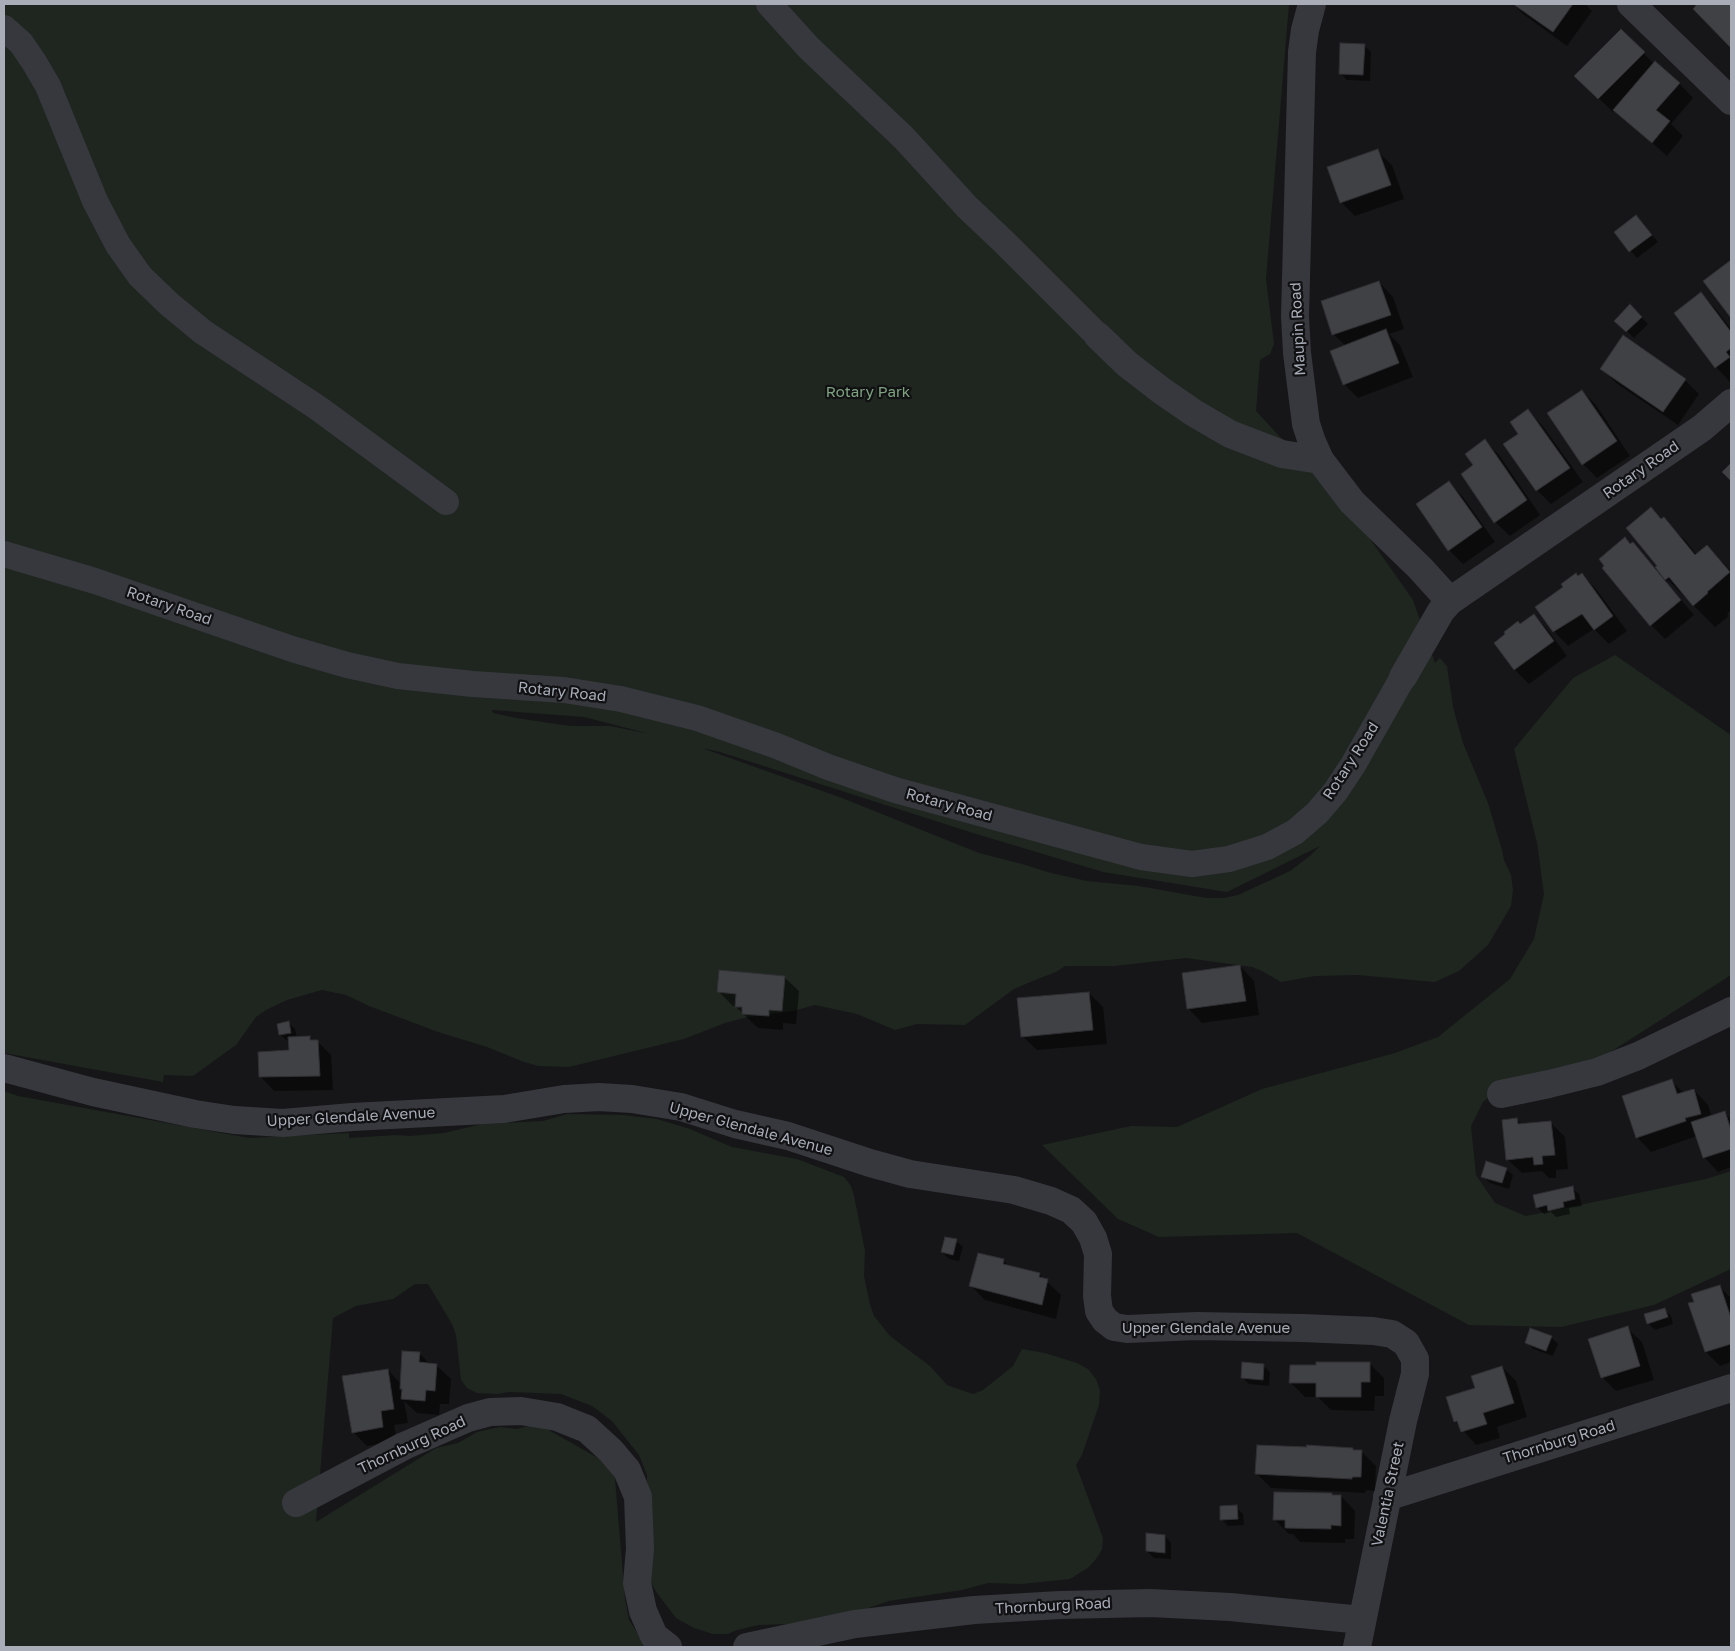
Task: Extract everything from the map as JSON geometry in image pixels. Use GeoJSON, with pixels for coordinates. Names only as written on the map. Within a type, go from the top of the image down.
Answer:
{"type":"FeatureCollection","features":[{"type":"Feature","properties":{"kind":"street"},"geometry":{"type":"LineString","coordinates":[[769,4],[809,48],[904,138],[967,207],[1006,243],[1127,364],[1194,413],[1230,434],[1282,454],[1320,460]]}},
{"type":"Feature","properties":{"kind":"street","name":"Maupin Road"},"geometry":{"type":"LineString","coordinates":[[1312,4],[1305,30],[1302,61],[1295,316],[1297,353],[1306,424],[1320,460],[1334,480],[1352,502],[1420,568],[1450,601]]}},
{"type":"Feature","properties":{"kind":"street"},"geometry":{"type":"LineString","coordinates":[[1631,4],[1731,101]]}},
{"type":"Feature","properties":{"kind":"street"},"geometry":{"type":"LineString","coordinates":[[4,28],[22,43],[48,86],[95,201],[118,245],[140,276],[169,304],[203,332],[318,408],[446,502]]}},
{"type":"Feature","properties":{"kind":"street","name":"Rotary Road"},"geometry":{"type":"LineString","coordinates":[[4,554],[95,581],[292,649],[346,665],[398,676],[472,684],[564,690],[621,699],[697,718],[895,790],[1141,857],[1192,864],[1229,859],[1267,847],[1295,832],[1317,813],[1335,792],[1353,765],[1441,611],[1450,601],[1702,428],[1731,403]]}},
{"type":"Feature","properties":{"kind":"street"},"geometry":{"type":"LineString","coordinates":[[1501,1094],[1597,1072],[1638,1056],[1731,1011]]}},
{"type":"Feature","properties":{"kind":"street","name":"Upper Glendale Avenue"},"geometry":{"type":"LineString","coordinates":[[4,1068],[93,1092],[195,1114],[234,1120],[283,1123],[352,1117],[504,1109],[564,1099],[599,1097],[632,1099],[681,1108],[734,1124],[788,1136],[910,1174],[1014,1190],[1051,1200],[1071,1210],[1084,1222],[1093,1238],[1098,1254],[1097,1296],[1099,1311],[1105,1320],[1114,1327],[1127,1329],[1207,1326],[1373,1331],[1392,1334],[1406,1343]]}},
{"type":"Feature","properties":{"kind":"street","name":"Valentia Street"},"geometry":{"type":"LineString","coordinates":[[1357,1647],[1403,1421],[1415,1374],[1415,1359],[1406,1343]]}},
{"type":"Feature","properties":{"kind":"street","name":"Thornburg Road"},"geometry":{"type":"LineString","coordinates":[[1387,1497],[1731,1388]]}},
{"type":"Feature","properties":{"kind":"street","name":"Thornburg Road"},"geometry":{"type":"LineString","coordinates":[[296,1503],[404,1446],[468,1418],[490,1412],[521,1411],[558,1417],[586,1429],[611,1451],[627,1470],[638,1497],[640,1549],[638,1583],[643,1611],[654,1636],[668,1647]]}},
{"type":"Feature","properties":{"kind":"street","name":"Thornburg Road"},"geometry":{"type":"LineString","coordinates":[[747,1647],[855,1624],[974,1610],[1060,1604],[1160,1603],[1230,1607],[1362,1620]]}},
{"type":"Feature","properties":{"kind":"green space","name":"Rotary Park"},"geometry":{"type":"Polygon","coordinates":[[[4,4],[1289,4],[1266,279],[1274,344],[1270,354],[1260,360],[1256,411],[1356,519],[1413,600],[1435,663],[1440,658],[1447,666],[1453,707],[1463,743],[1488,803],[1504,860],[1511,875],[1513,890],[1511,906],[1488,945],[1459,971],[1435,982],[1358,975],[1315,976],[1281,982],[1252,967],[1186,958],[1114,966],[1065,966],[1056,972],[1014,989],[965,1025],[917,1024],[895,1030],[857,1014],[815,1005],[793,1011],[748,1017],[725,1023],[684,1039],[569,1067],[538,1066],[524,1062],[487,1047],[438,1032],[369,1006],[346,995],[322,990],[287,1000],[266,1010],[256,1017],[236,1045],[193,1076],[164,1075],[163,1082],[4,1053],[4,4]],[[492,710],[493,713],[516,718],[570,726],[610,726],[650,734],[584,717],[492,710]],[[702,748],[842,798],[979,853],[1087,881],[1139,886],[1206,898],[1224,898],[1238,895],[1290,871],[1320,846],[1227,892],[1103,872],[702,748]]]}},
{"type":"Feature","properties":{"kind":"green space"},"geometry":{"type":"Polygon","coordinates":[[[1615,655],[1731,735],[1731,975],[1590,1065],[1503,1086],[1483,1102],[1471,1126],[1476,1175],[1495,1203],[1526,1216],[1706,1179],[1731,1171],[1731,1269],[1654,1305],[1561,1327],[1469,1325],[1297,1233],[1159,1237],[1118,1219],[1042,1145],[1131,1126],[1177,1127],[1262,1089],[1395,1053],[1438,1037],[1510,979],[1534,939],[1544,894],[1537,843],[1514,749],[1573,678],[1615,655]]]}},
{"type":"Feature","properties":{"kind":"green space"},"geometry":{"type":"Polygon","coordinates":[[[4,1091],[18,1096],[249,1138],[349,1133],[349,1138],[410,1136],[444,1133],[482,1124],[543,1121],[567,1114],[623,1115],[657,1119],[690,1129],[732,1147],[797,1159],[844,1177],[851,1186],[854,1196],[865,1251],[864,1276],[874,1316],[890,1336],[930,1366],[947,1385],[973,1394],[983,1390],[1013,1366],[1022,1349],[1045,1353],[1077,1363],[1088,1369],[1096,1379],[1100,1390],[1099,1405],[1082,1455],[1076,1465],[1103,1538],[1102,1550],[1089,1567],[1070,1579],[1022,1584],[988,1583],[962,1590],[889,1601],[817,1623],[759,1625],[728,1634],[713,1634],[694,1628],[676,1618],[651,1583],[646,1562],[647,1475],[639,1455],[612,1421],[592,1406],[561,1394],[477,1393],[467,1388],[461,1380],[456,1335],[452,1324],[428,1284],[415,1284],[393,1299],[356,1306],[333,1318],[316,1522],[436,1448],[458,1443],[477,1432],[500,1427],[516,1429],[538,1424],[614,1467],[625,1599],[629,1620],[645,1645],[649,1647],[4,1647],[4,1091]]]}},
{"type":"Feature","properties":{"kind":"building"},"geometry":{"type":"Polygon","coordinates":[[[1513,4],[1573,4],[1553,32],[1513,4]]]}},
{"type":"Feature","properties":{"kind":"building"},"geometry":{"type":"Polygon","coordinates":[[[1697,4],[1731,4],[1731,48],[1693,9],[1697,4]]]}},
{"type":"Feature","properties":{"kind":"building"},"geometry":{"type":"Polygon","coordinates":[[[1621,29],[1645,52],[1598,99],[1574,76],[1621,29]]]}},
{"type":"Feature","properties":{"kind":"building"},"geometry":{"type":"Polygon","coordinates":[[[1340,43],[1365,44],[1363,75],[1339,74],[1340,43]]]}},
{"type":"Feature","properties":{"kind":"building"},"geometry":{"type":"Polygon","coordinates":[[[1655,61],[1680,83],[1656,110],[1670,121],[1652,143],[1613,110],[1655,61]]]}},
{"type":"Feature","properties":{"kind":"building"},"geometry":{"type":"Polygon","coordinates":[[[1378,149],[1391,185],[1340,203],[1327,167],[1378,149]]]}},
{"type":"Feature","properties":{"kind":"building"},"geometry":{"type":"Polygon","coordinates":[[[1636,215],[1652,235],[1629,252],[1614,232],[1636,215]]]}},
{"type":"Feature","properties":{"kind":"building"},"geometry":{"type":"Polygon","coordinates":[[[1731,260],[1731,318],[1703,281],[1731,260]]]}},
{"type":"Feature","properties":{"kind":"building"},"geometry":{"type":"Polygon","coordinates":[[[1379,281],[1391,315],[1332,335],[1321,301],[1379,281]]]}},
{"type":"Feature","properties":{"kind":"building"},"geometry":{"type":"Polygon","coordinates":[[[1701,292],[1731,332],[1731,348],[1726,352],[1730,357],[1715,368],[1674,313],[1701,292]]]}},
{"type":"Feature","properties":{"kind":"building"},"geometry":{"type":"Polygon","coordinates":[[[1630,304],[1642,317],[1626,332],[1614,321],[1630,304]]]}},
{"type":"Feature","properties":{"kind":"building"},"geometry":{"type":"Polygon","coordinates":[[[1386,329],[1399,363],[1343,385],[1330,351],[1386,329]]]}},
{"type":"Feature","properties":{"kind":"building"},"geometry":{"type":"Polygon","coordinates":[[[1623,335],[1686,379],[1663,412],[1600,369],[1623,335]]]}},
{"type":"Feature","properties":{"kind":"building"},"geometry":{"type":"Polygon","coordinates":[[[1582,390],[1617,441],[1582,465],[1547,413],[1582,390]]]}},
{"type":"Feature","properties":{"kind":"building"},"geometry":{"type":"Polygon","coordinates":[[[1528,409],[1570,468],[1536,491],[1503,444],[1518,434],[1510,422],[1528,409]]]}},
{"type":"Feature","properties":{"kind":"building"},"geometry":{"type":"Polygon","coordinates":[[[1485,439],[1527,500],[1494,523],[1461,474],[1473,465],[1465,454],[1485,439]]]}},
{"type":"Feature","properties":{"kind":"building"},"geometry":{"type":"Polygon","coordinates":[[[1731,463],[1731,481],[1722,472],[1731,463]]]}},
{"type":"Feature","properties":{"kind":"building"},"geometry":{"type":"Polygon","coordinates":[[[1449,481],[1482,527],[1448,551],[1416,504],[1449,481]]]}},
{"type":"Feature","properties":{"kind":"building"},"geometry":{"type":"Polygon","coordinates":[[[1651,507],[1661,519],[1664,517],[1695,555],[1707,545],[1730,572],[1693,606],[1669,577],[1665,580],[1655,567],[1657,566],[1626,528],[1651,507]]]}},
{"type":"Feature","properties":{"kind":"building"},"geometry":{"type":"Polygon","coordinates":[[[1625,537],[1630,544],[1633,542],[1681,600],[1650,626],[1602,568],[1604,566],[1599,559],[1625,537]]]}},
{"type":"Feature","properties":{"kind":"building"},"geometry":{"type":"Polygon","coordinates":[[[1576,573],[1578,576],[1582,573],[1613,616],[1594,630],[1582,614],[1553,632],[1535,607],[1563,587],[1561,584],[1576,573]]]}},
{"type":"Feature","properties":{"kind":"building"},"geometry":{"type":"Polygon","coordinates":[[[1534,614],[1554,641],[1514,670],[1494,643],[1518,621],[1520,624],[1534,614]]]}},
{"type":"Feature","properties":{"kind":"building"},"geometry":{"type":"Polygon","coordinates":[[[1240,965],[1246,1001],[1187,1009],[1182,973],[1240,965]]]}},
{"type":"Feature","properties":{"kind":"building"},"geometry":{"type":"Polygon","coordinates":[[[719,970],[785,976],[782,1011],[769,1010],[769,1016],[742,1014],[742,1007],[735,1007],[736,994],[717,992],[719,970]]]}},
{"type":"Feature","properties":{"kind":"building"},"geometry":{"type":"Polygon","coordinates":[[[1089,992],[1093,1030],[1021,1037],[1017,998],[1089,992]]]}},
{"type":"Feature","properties":{"kind":"building"},"geometry":{"type":"Polygon","coordinates":[[[289,1021],[291,1033],[279,1035],[277,1024],[289,1021]]]}},
{"type":"Feature","properties":{"kind":"building"},"geometry":{"type":"Polygon","coordinates":[[[310,1036],[310,1040],[318,1040],[320,1076],[259,1077],[258,1052],[289,1050],[288,1037],[310,1036]]]}},
{"type":"Feature","properties":{"kind":"building"},"geometry":{"type":"Polygon","coordinates":[[[1672,1079],[1677,1094],[1694,1089],[1701,1114],[1685,1118],[1686,1121],[1636,1138],[1622,1096],[1672,1079]]]}},
{"type":"Feature","properties":{"kind":"building"},"geometry":{"type":"Polygon","coordinates":[[[1725,1111],[1731,1130],[1731,1149],[1703,1158],[1691,1122],[1725,1111]]]}},
{"type":"Feature","properties":{"kind":"building"},"geometry":{"type":"Polygon","coordinates":[[[1517,1118],[1518,1124],[1551,1121],[1555,1155],[1542,1156],[1543,1164],[1534,1165],[1533,1157],[1506,1160],[1502,1120],[1517,1118]]]}},
{"type":"Feature","properties":{"kind":"building"},"geometry":{"type":"Polygon","coordinates":[[[1486,1161],[1507,1168],[1502,1183],[1481,1177],[1486,1161]]]}},
{"type":"Feature","properties":{"kind":"building"},"geometry":{"type":"Polygon","coordinates":[[[1573,1186],[1575,1199],[1563,1202],[1564,1207],[1548,1211],[1547,1205],[1536,1208],[1533,1195],[1573,1186]]]}},
{"type":"Feature","properties":{"kind":"building"},"geometry":{"type":"Polygon","coordinates":[[[945,1237],[957,1239],[953,1255],[941,1252],[945,1237]]]}},
{"type":"Feature","properties":{"kind":"building"},"geometry":{"type":"Polygon","coordinates":[[[978,1253],[1004,1259],[1003,1264],[1040,1273],[1039,1277],[1048,1279],[1042,1305],[969,1286],[978,1253]]]}},
{"type":"Feature","properties":{"kind":"building"},"geometry":{"type":"Polygon","coordinates":[[[1720,1285],[1731,1318],[1731,1344],[1705,1352],[1688,1303],[1694,1302],[1691,1294],[1720,1285]]]}},
{"type":"Feature","properties":{"kind":"building"},"geometry":{"type":"Polygon","coordinates":[[[1665,1308],[1668,1317],[1647,1324],[1644,1314],[1665,1308]]]}},
{"type":"Feature","properties":{"kind":"building"},"geometry":{"type":"Polygon","coordinates":[[[1628,1326],[1640,1366],[1601,1378],[1588,1339],[1628,1326]]]}},
{"type":"Feature","properties":{"kind":"building"},"geometry":{"type":"Polygon","coordinates":[[[1530,1328],[1552,1336],[1546,1351],[1525,1343],[1530,1328]]]}},
{"type":"Feature","properties":{"kind":"building"},"geometry":{"type":"Polygon","coordinates":[[[402,1351],[420,1352],[419,1362],[437,1364],[435,1391],[426,1390],[425,1401],[401,1399],[402,1351]]]}},
{"type":"Feature","properties":{"kind":"building"},"geometry":{"type":"Polygon","coordinates":[[[1242,1362],[1264,1364],[1263,1380],[1241,1378],[1242,1362]]]}},
{"type":"Feature","properties":{"kind":"building"},"geometry":{"type":"Polygon","coordinates":[[[1316,1362],[1370,1362],[1370,1382],[1361,1382],[1361,1397],[1316,1397],[1316,1383],[1289,1383],[1290,1365],[1316,1365],[1316,1362]]]}},
{"type":"Feature","properties":{"kind":"building"},"geometry":{"type":"Polygon","coordinates":[[[1502,1366],[1514,1403],[1483,1413],[1487,1424],[1461,1432],[1457,1421],[1454,1422],[1446,1397],[1475,1388],[1471,1376],[1502,1366]]]}},
{"type":"Feature","properties":{"kind":"building"},"geometry":{"type":"Polygon","coordinates":[[[388,1369],[394,1409],[381,1411],[383,1427],[352,1433],[342,1376],[388,1369]]]}},
{"type":"Feature","properties":{"kind":"building"},"geometry":{"type":"Polygon","coordinates":[[[1257,1445],[1307,1447],[1306,1445],[1362,1450],[1361,1477],[1352,1477],[1352,1479],[1255,1474],[1257,1445]]]}},
{"type":"Feature","properties":{"kind":"building"},"geometry":{"type":"Polygon","coordinates":[[[1274,1492],[1332,1493],[1332,1495],[1341,1495],[1341,1526],[1331,1525],[1331,1529],[1285,1528],[1285,1520],[1273,1520],[1274,1492]]]}},
{"type":"Feature","properties":{"kind":"building"},"geometry":{"type":"Polygon","coordinates":[[[1237,1505],[1238,1519],[1220,1520],[1220,1506],[1237,1505]]]}},
{"type":"Feature","properties":{"kind":"building"},"geometry":{"type":"Polygon","coordinates":[[[1146,1533],[1165,1535],[1165,1553],[1146,1551],[1146,1533]]]}}]}
